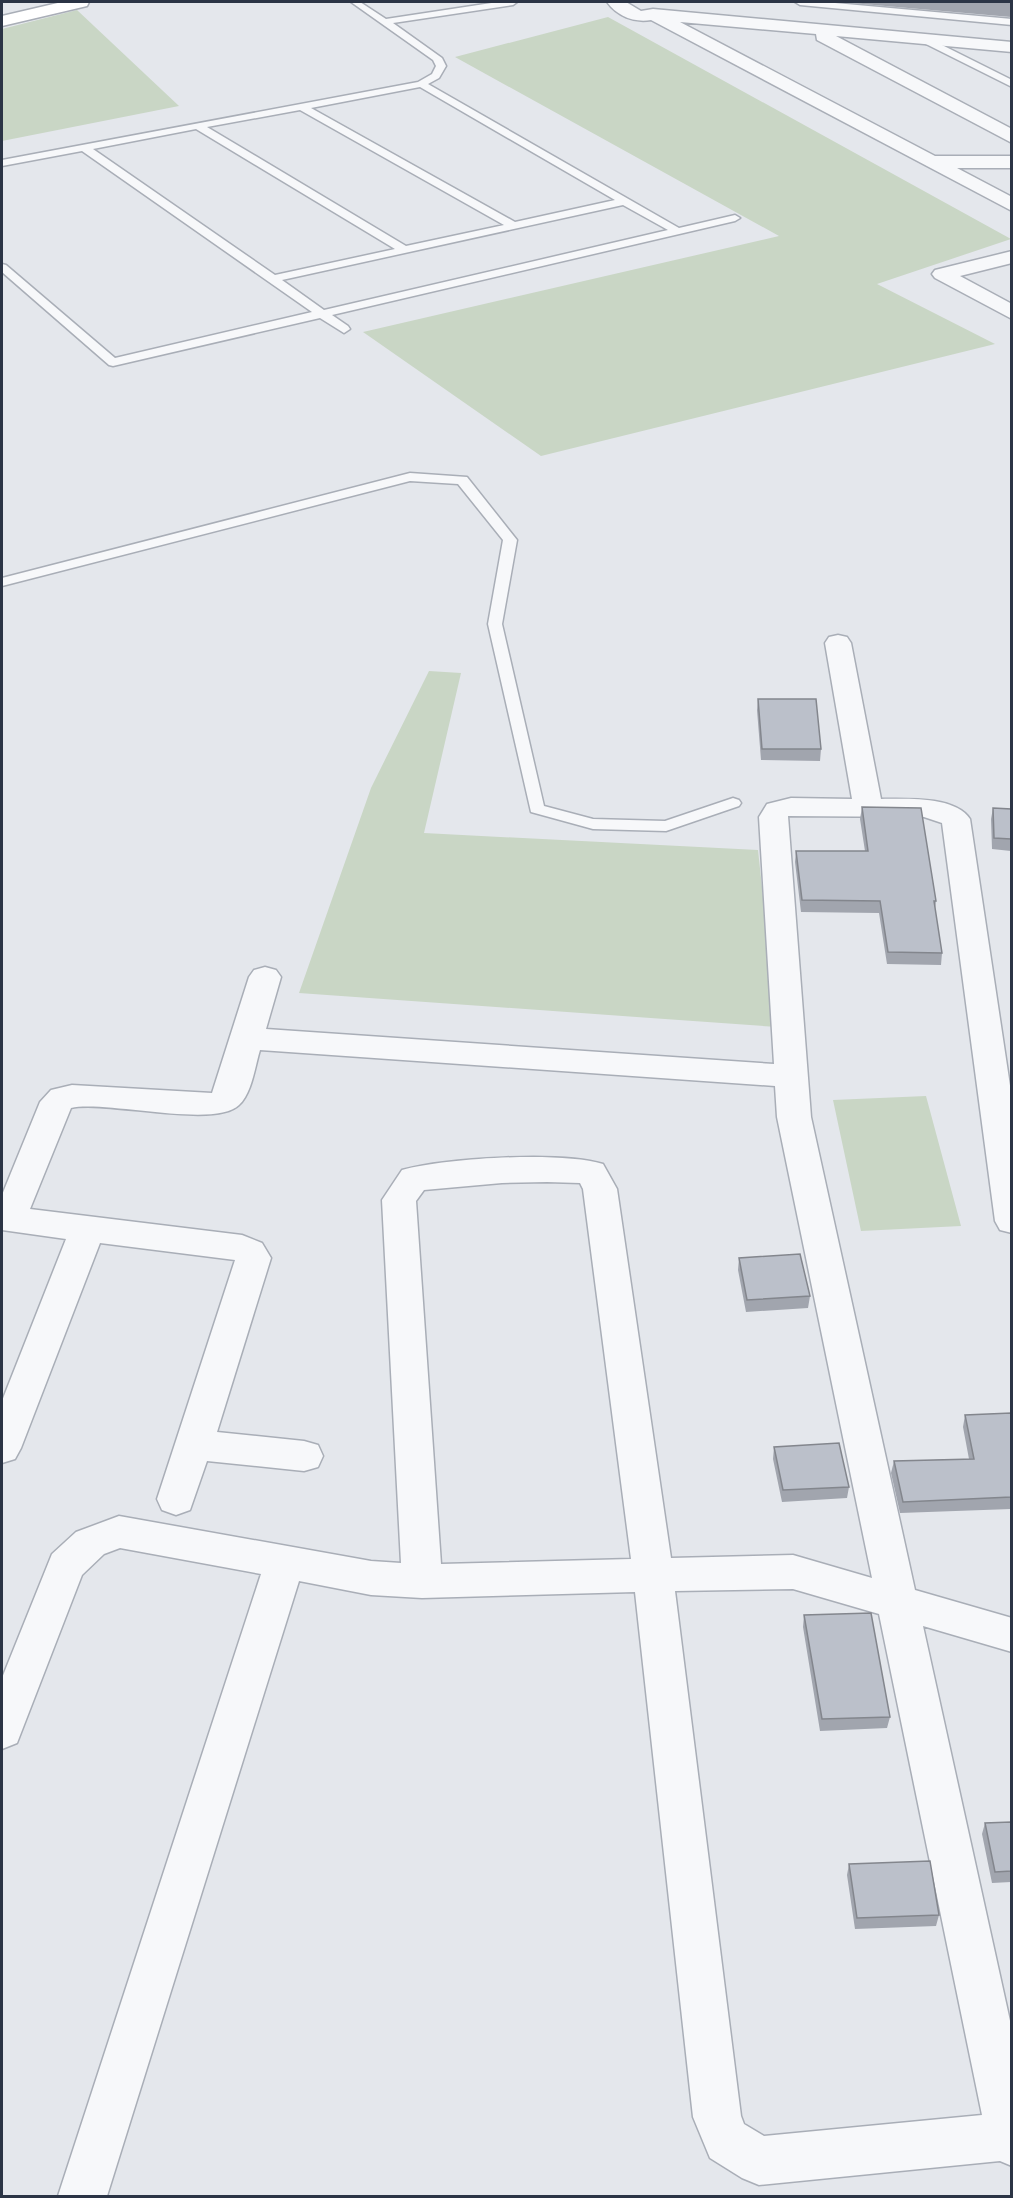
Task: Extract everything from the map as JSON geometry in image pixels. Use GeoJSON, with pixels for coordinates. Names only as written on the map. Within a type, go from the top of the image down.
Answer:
{"type":"FeatureCollection","features":[{"type":"Feature","properties":{"kind":"street"},"geometry":{"type":"LineString","coordinates":[[2,21],[81,2]]}},
{"type":"Feature","properties":{"kind":"street"},"geometry":{"type":"LineString","coordinates":[[615,2],[638,17],[653,14],[1011,47]]}},
{"type":"Feature","properties":{"kind":"street"},"geometry":{"type":"LineString","coordinates":[[653,14],[1011,205]]}},
{"type":"Feature","properties":{"kind":"street"},"geometry":{"type":"LineString","coordinates":[[810,28],[1011,137]]}},
{"type":"Feature","properties":{"kind":"street"},"geometry":{"type":"LineString","coordinates":[[934,162],[1011,162]]}},
{"type":"Feature","properties":{"kind":"street"},"geometry":{"type":"LineString","coordinates":[[1011,256],[942,274],[1011,313]]}},
{"type":"Feature","properties":{"kind":"street"},"geometry":{"type":"LineString","coordinates":[[838,643],[868,807]]}},
{"type":"Feature","properties":{"kind":"street"},"geometry":{"type":"LineString","coordinates":[[422,1581],[399,1200],[414,1179],[460,1173],[564,1169],[591,1172],[600,1189],[653,1575],[717,2117],[727,2142],[759,2161],[1011,2139],[794,1117],[772,817],[777,810],[791,807],[925,808],[956,819],[1011,1221]]}},
{"type":"Feature","properties":{"kind":"street"},"geometry":{"type":"LineString","coordinates":[[176,1499],[253,1258],[250,1252],[242,1248],[5,1219],[57,1102],[63,1098],[72,1096],[212,1104],[224,1101],[229,1096],[265,977]]}},
{"type":"Feature","properties":{"kind":"street"},"geometry":{"type":"LineString","coordinates":[[247,1038],[792,1076]]}},
{"type":"Feature","properties":{"kind":"street"},"geometry":{"type":"LineString","coordinates":[[2,1448],[87,1230]]}},
{"type":"Feature","properties":{"kind":"street"},"geometry":{"type":"LineString","coordinates":[[193,1444],[304,1456]]}},
{"type":"Feature","properties":{"kind":"street"},"geometry":{"type":"LineString","coordinates":[[2,1730],[66,1566],[90,1543],[119,1532],[371,1578],[422,1581],[793,1572],[1011,1635]]}},
{"type":"Feature","properties":{"kind":"street"},"geometry":{"type":"LineString","coordinates":[[82,2196],[285,1562]]}},
{"type":"Feature","properties":{"kind":"lane"},"geometry":{"type":"LineString","coordinates":[[2,163],[421,84],[436,76],[441,66],[437,58],[355,2]]}},
{"type":"Feature","properties":{"kind":"lane"},"geometry":{"type":"LineString","coordinates":[[384,22],[513,2]]}},
{"type":"Feature","properties":{"kind":"lane"},"geometry":{"type":"LineString","coordinates":[[800,2],[1011,22]]}},
{"type":"Feature","properties":{"kind":"lane"},"geometry":{"type":"LineString","coordinates":[[923,39],[1011,84]]}},
{"type":"Feature","properties":{"kind":"lane"},"geometry":{"type":"LineString","coordinates":[[421,84],[677,231]]}},
{"type":"Feature","properties":{"kind":"lane"},"geometry":{"type":"LineString","coordinates":[[302,107],[514,226]]}},
{"type":"Feature","properties":{"kind":"lane"},"geometry":{"type":"LineString","coordinates":[[198,126],[405,250]]}},
{"type":"Feature","properties":{"kind":"lane"},"geometry":{"type":"LineString","coordinates":[[85,147],[344,329]]}},
{"type":"Feature","properties":{"kind":"lane"},"geometry":{"type":"LineString","coordinates":[[273,279],[625,201]]}},
{"type":"Feature","properties":{"kind":"lane"},"geometry":{"type":"LineString","coordinates":[[2,267],[113,362],[735,218]]}},
{"type":"Feature","properties":{"kind":"lane"},"geometry":{"type":"LineString","coordinates":[[2,582],[410,477],[462,480],[510,540],[495,624],[537,809],[592,824],[666,826],[733,802]]}},
{"type":"Feature","properties":{"kind":"green space"},"geometry":{"type":"Polygon","coordinates":[[[77,10],[179,106],[2,141],[2,29],[77,10]]]}},
{"type":"Feature","properties":{"kind":"green space"},"geometry":{"type":"Polygon","coordinates":[[[608,17],[1011,239],[877,284],[995,344],[541,456],[363,332],[779,236],[455,57],[608,17]]]}},
{"type":"Feature","properties":{"kind":"green space"},"geometry":{"type":"Polygon","coordinates":[[[429,671],[461,673],[424,833],[758,850],[777,1027],[299,993],[371,788],[429,671]]]}},
{"type":"Feature","properties":{"kind":"green space"},"geometry":{"type":"Polygon","coordinates":[[[926,1096],[961,1226],[861,1231],[833,1100],[926,1096]]]}},
{"type":"Feature","properties":{"kind":"building"},"geometry":{"type":"Polygon","coordinates":[[[758,699],[816,699],[821,749],[762,749],[758,699]]]}},
{"type":"Feature","properties":{"kind":"building"},"geometry":{"type":"Polygon","coordinates":[[[862,807],[921,808],[942,953],[888,952],[880,901],[802,900],[796,851],[868,851],[862,807]]]}},
{"type":"Feature","properties":{"kind":"building"},"geometry":{"type":"Polygon","coordinates":[[[993,808],[1011,809],[1011,839],[994,838],[993,808]]]}},
{"type":"Feature","properties":{"kind":"building"},"geometry":{"type":"Polygon","coordinates":[[[800,1254],[810,1296],[747,1300],[739,1258],[800,1254]]]}},
{"type":"Feature","properties":{"kind":"building"},"geometry":{"type":"Polygon","coordinates":[[[1011,1413],[1011,1497],[903,1502],[894,1461],[974,1459],[965,1415],[1011,1413]]]}},
{"type":"Feature","properties":{"kind":"building"},"geometry":{"type":"Polygon","coordinates":[[[839,1443],[849,1487],[783,1490],[774,1447],[839,1443]]]}},
{"type":"Feature","properties":{"kind":"building"},"geometry":{"type":"Polygon","coordinates":[[[871,1613],[890,1717],[822,1719],[804,1615],[871,1613]]]}},
{"type":"Feature","properties":{"kind":"building"},"geometry":{"type":"Polygon","coordinates":[[[1011,1822],[1011,1871],[995,1872],[985,1823],[1011,1822]]]}},
{"type":"Feature","properties":{"kind":"building"},"geometry":{"type":"Polygon","coordinates":[[[930,1861],[939,1915],[857,1918],[849,1864],[930,1861]]]}}]}
